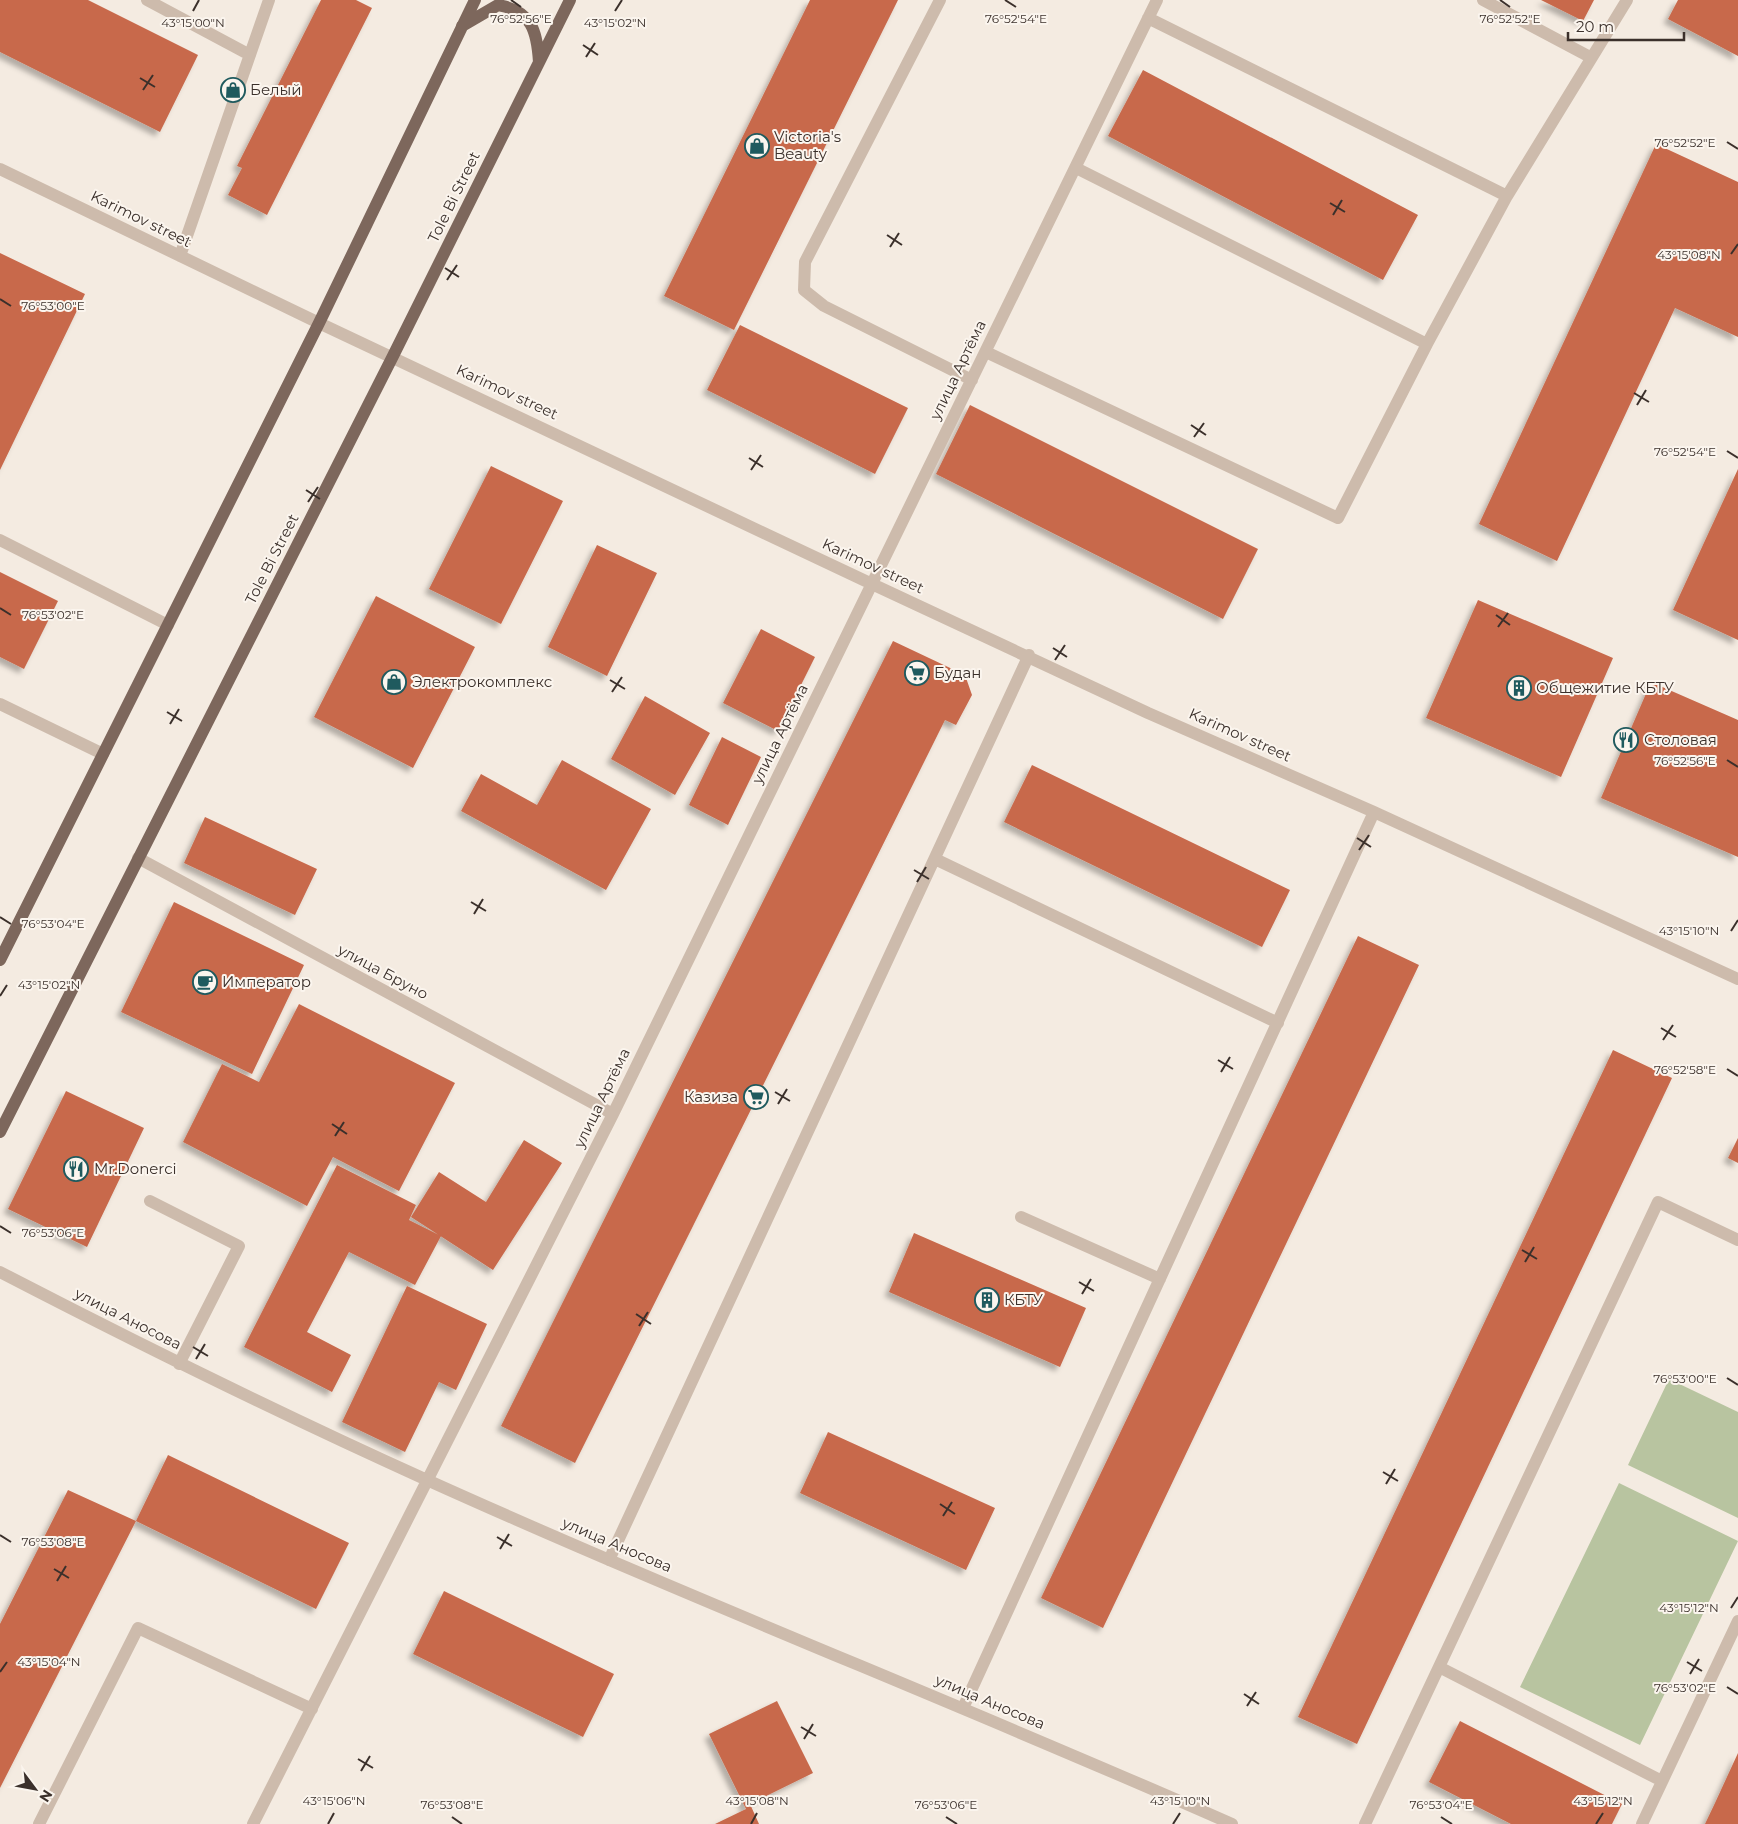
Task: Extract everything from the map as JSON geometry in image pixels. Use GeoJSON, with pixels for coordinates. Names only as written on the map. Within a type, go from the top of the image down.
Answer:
{"type":"FeatureCollection","features":[{"type":"Feature","properties":{"kind":"main road"},"geometry":{"type":"LineString","coordinates":[[0,960],[318,323],[475,0]]}},
{"type":"Feature","properties":{"kind":"main road","name":"Tole Bi Street"},"geometry":{"type":"LineString","coordinates":[[0,1132],[393,356],[570,0]]}},
{"type":"Feature","properties":{"kind":"main road"},"geometry":{"type":"LineString","coordinates":[[462,26],[498,5],[511,8],[530,24],[537,35],[539,62]]}},
{"type":"Feature","properties":{"kind":"street"},"geometry":{"type":"LineString","coordinates":[[147,0],[250,55]]}},
{"type":"Feature","properties":{"kind":"street"},"geometry":{"type":"LineString","coordinates":[[180,256],[269,0]]}},
{"type":"Feature","properties":{"kind":"street"},"geometry":{"type":"LineString","coordinates":[[940,0],[805,262],[804,290],[824,306],[972,380]]}},
{"type":"Feature","properties":{"kind":"street","name":"улица Артёма"},"geometry":{"type":"LineString","coordinates":[[253,1824],[613,1114],[1157,0]]}},
{"type":"Feature","properties":{"kind":"street"},"geometry":{"type":"LineString","coordinates":[[1483,0],[1590,57]]}},
{"type":"Feature","properties":{"kind":"street"},"geometry":{"type":"LineString","coordinates":[[986,352],[1338,518],[1427,344],[1507,196],[1590,57],[1628,0]]}},
{"type":"Feature","properties":{"kind":"street"},"geometry":{"type":"LineString","coordinates":[[1148,18],[1507,196]]}},
{"type":"Feature","properties":{"kind":"street"},"geometry":{"type":"LineString","coordinates":[[1076,168],[1427,344]]}},
{"type":"Feature","properties":{"kind":"street","name":"Karimov street"},"geometry":{"type":"LineString","coordinates":[[0,169],[318,323],[393,356],[872,584],[1029,655],[1148,712],[1374,812],[1738,979]]}},
{"type":"Feature","properties":{"kind":"street"},"geometry":{"type":"LineString","coordinates":[[0,540],[168,626]]}},
{"type":"Feature","properties":{"kind":"street"},"geometry":{"type":"LineString","coordinates":[[610,1560],[1029,655]]}},
{"type":"Feature","properties":{"kind":"street"},"geometry":{"type":"LineString","coordinates":[[0,704],[103,754]]}},
{"type":"Feature","properties":{"kind":"street"},"geometry":{"type":"LineString","coordinates":[[963,1708],[1374,812]]}},
{"type":"Feature","properties":{"kind":"street","name":"улица Бруно"},"geometry":{"type":"LineString","coordinates":[[138,858],[613,1114]]}},
{"type":"Feature","properties":{"kind":"street"},"geometry":{"type":"LineString","coordinates":[[935,859],[1278,1023]]}},
{"type":"Feature","properties":{"kind":"street"},"geometry":{"type":"LineString","coordinates":[[150,1201],[239,1246],[179,1364]]}},
{"type":"Feature","properties":{"kind":"street"},"geometry":{"type":"LineString","coordinates":[[1365,1824],[1658,1202],[1738,1240]]}},
{"type":"Feature","properties":{"kind":"street"},"geometry":{"type":"LineString","coordinates":[[1021,1217],[1160,1280]]}},
{"type":"Feature","properties":{"kind":"street","name":"улица Аносова"},"geometry":{"type":"LineString","coordinates":[[0,1272],[179,1364],[427,1480],[610,1560],[963,1708],[1232,1824]]}},
{"type":"Feature","properties":{"kind":"street"},"geometry":{"type":"LineString","coordinates":[[1642,1824],[1738,1621]]}},
{"type":"Feature","properties":{"kind":"street"},"geometry":{"type":"LineString","coordinates":[[39,1824],[138,1628],[312,1708]]}},
{"type":"Feature","properties":{"kind":"street"},"geometry":{"type":"LineString","coordinates":[[1439,1666],[1662,1781]]}},
{"type":"Feature","properties":{"kind":"green space"},"geometry":{"type":"Polygon","coordinates":[[[1669,1379],[1738,1412],[1738,1518],[1628,1465],[1669,1379]]]}},
{"type":"Feature","properties":{"kind":"green space"},"geometry":{"type":"Polygon","coordinates":[[[1619,1483],[1738,1541],[1640,1745],[1520,1687],[1619,1483]]]}},
{"type":"Feature","properties":{"kind":"building"},"geometry":{"type":"Polygon","coordinates":[[[0,0],[88,0],[198,55],[160,132],[0,52],[0,0]]]}},
{"type":"Feature","properties":{"kind":"building"},"geometry":{"type":"Polygon","coordinates":[[[321,0],[356,0],[372,8],[267,215],[228,195],[242,168],[237,166],[321,0]]]}},
{"type":"Feature","properties":{"kind":"building"},"geometry":{"type":"Polygon","coordinates":[[[810,0],[898,0],[734,330],[664,296],[810,0]]]}},
{"type":"Feature","properties":{"kind":"building"},"geometry":{"type":"Polygon","coordinates":[[[1541,0],[1594,0],[1583,21],[1541,0]]]}},
{"type":"Feature","properties":{"kind":"building"},"geometry":{"type":"Polygon","coordinates":[[[1678,0],[1738,0],[1738,56],[1668,19],[1678,0]]]}},
{"type":"Feature","properties":{"kind":"building"},"geometry":{"type":"Polygon","coordinates":[[[1143,70],[1418,215],[1383,280],[1108,136],[1143,70]]]}},
{"type":"Feature","properties":{"kind":"building"},"geometry":{"type":"Polygon","coordinates":[[[1656,144],[1738,182],[1738,337],[1675,308],[1557,561],[1479,524],[1656,144]]]}},
{"type":"Feature","properties":{"kind":"building"},"geometry":{"type":"Polygon","coordinates":[[[0,253],[85,294],[0,470],[0,253]]]}},
{"type":"Feature","properties":{"kind":"building"},"geometry":{"type":"Polygon","coordinates":[[[740,325],[908,408],[875,474],[707,390],[740,325]]]}},
{"type":"Feature","properties":{"kind":"building"},"geometry":{"type":"Polygon","coordinates":[[[970,405],[1258,549],[1223,619],[936,474],[970,405]]]}},
{"type":"Feature","properties":{"kind":"building"},"geometry":{"type":"Polygon","coordinates":[[[491,466],[563,501],[501,624],[429,589],[491,466]]]}},
{"type":"Feature","properties":{"kind":"building"},"geometry":{"type":"Polygon","coordinates":[[[1738,469],[1738,640],[1673,610],[1738,469]]]}},
{"type":"Feature","properties":{"kind":"building"},"geometry":{"type":"Polygon","coordinates":[[[597,545],[657,573],[607,676],[548,647],[597,545]]]}},
{"type":"Feature","properties":{"kind":"building"},"geometry":{"type":"Polygon","coordinates":[[[0,572],[58,601],[24,669],[0,657],[0,572]]]}},
{"type":"Feature","properties":{"kind":"building","name":"Электрокомплекс"},"geometry":{"type":"Polygon","coordinates":[[[376,596],[475,647],[413,768],[314,717],[376,596]]]}},
{"type":"Feature","properties":{"kind":"building","name":"Общежитие КБТУ"},"geometry":{"type":"Polygon","coordinates":[[[1478,600],[1613,658],[1561,777],[1426,718],[1478,600]]]}},
{"type":"Feature","properties":{"kind":"building"},"geometry":{"type":"Polygon","coordinates":[[[761,629],[815,657],[778,731],[723,703],[761,629]]]}},
{"type":"Feature","properties":{"kind":"building"},"geometry":{"type":"Polygon","coordinates":[[[893,641],[965,675],[972,695],[956,725],[945,720],[575,1463],[501,1426],[893,641]]]}},
{"type":"Feature","properties":{"kind":"building","name":"Общежитие КБТУ"},"geometry":{"type":"Polygon","coordinates":[[[1651,682],[1738,720],[1738,857],[1601,798],[1651,682]]]}},
{"type":"Feature","properties":{"kind":"building"},"geometry":{"type":"Polygon","coordinates":[[[645,696],[710,733],[675,795],[611,759],[645,696]]]}},
{"type":"Feature","properties":{"kind":"building"},"geometry":{"type":"Polygon","coordinates":[[[722,737],[761,757],[728,825],[689,805],[722,737]]]}},
{"type":"Feature","properties":{"kind":"building"},"geometry":{"type":"Polygon","coordinates":[[[562,760],[651,809],[606,890],[461,811],[481,774],[537,805],[562,760]]]}},
{"type":"Feature","properties":{"kind":"building"},"geometry":{"type":"Polygon","coordinates":[[[1032,765],[1290,890],[1262,947],[1004,822],[1032,765]]]}},
{"type":"Feature","properties":{"kind":"building"},"geometry":{"type":"Polygon","coordinates":[[[205,817],[317,869],[295,915],[184,863],[205,817]]]}},
{"type":"Feature","properties":{"kind":"building"},"geometry":{"type":"Polygon","coordinates":[[[174,902],[304,965],[252,1074],[121,1012],[174,902]]]}},
{"type":"Feature","properties":{"kind":"building"},"geometry":{"type":"Polygon","coordinates":[[[1358,936],[1419,965],[1103,1628],[1041,1598],[1358,936]]]}},
{"type":"Feature","properties":{"kind":"building"},"geometry":{"type":"Polygon","coordinates":[[[299,1004],[455,1083],[399,1191],[333,1157],[307,1206],[183,1142],[222,1064],[259,1082],[299,1004]]]}},
{"type":"Feature","properties":{"kind":"building"},"geometry":{"type":"Polygon","coordinates":[[[1613,1050],[1672,1078],[1357,1744],[1298,1717],[1613,1050]]]}},
{"type":"Feature","properties":{"kind":"building","name":"Mr.Donerci"},"geometry":{"type":"Polygon","coordinates":[[[66,1091],[144,1128],[87,1247],[8,1209],[66,1091]]]}},
{"type":"Feature","properties":{"kind":"building"},"geometry":{"type":"Polygon","coordinates":[[[1738,1138],[1738,1163],[1728,1158],[1738,1138]]]}},
{"type":"Feature","properties":{"kind":"building"},"geometry":{"type":"Polygon","coordinates":[[[524,1140],[562,1163],[493,1270],[411,1217],[439,1172],[486,1202],[524,1140]]]}},
{"type":"Feature","properties":{"kind":"building"},"geometry":{"type":"Polygon","coordinates":[[[337,1165],[416,1205],[409,1220],[441,1236],[415,1285],[349,1252],[307,1332],[351,1355],[332,1392],[244,1347],[337,1165]]]}},
{"type":"Feature","properties":{"kind":"building","name":"КБТУ"},"geometry":{"type":"Polygon","coordinates":[[[914,1233],[1086,1308],[1060,1367],[889,1292],[914,1233]]]}},
{"type":"Feature","properties":{"kind":"building"},"geometry":{"type":"Polygon","coordinates":[[[407,1286],[487,1324],[456,1390],[439,1382],[405,1452],[342,1422],[407,1286]]]}},
{"type":"Feature","properties":{"kind":"building"},"geometry":{"type":"Polygon","coordinates":[[[828,1432],[995,1508],[966,1570],[800,1493],[828,1432]]]}},
{"type":"Feature","properties":{"kind":"building"},"geometry":{"type":"Polygon","coordinates":[[[168,1455],[349,1543],[316,1609],[136,1521],[168,1455]]]}},
{"type":"Feature","properties":{"kind":"building"},"geometry":{"type":"Polygon","coordinates":[[[68,1490],[136,1521],[0,1788],[0,1624],[68,1490]]]}},
{"type":"Feature","properties":{"kind":"building"},"geometry":{"type":"Polygon","coordinates":[[[444,1591],[614,1674],[583,1737],[413,1654],[444,1591]]]}},
{"type":"Feature","properties":{"kind":"building"},"geometry":{"type":"Polygon","coordinates":[[[777,1701],[813,1773],[750,1804],[759,1824],[715,1824],[746,1809],[709,1734],[777,1701]]]}},
{"type":"Feature","properties":{"kind":"building"},"geometry":{"type":"Polygon","coordinates":[[[1460,1721],[1622,1804],[1612,1824],[1511,1824],[1429,1782],[1460,1721]]]}},
{"type":"Feature","properties":{"kind":"building"},"geometry":{"type":"Polygon","coordinates":[[[1738,1753],[1738,1824],[1705,1824],[1715,1803],[1738,1753]]]}},
{"type":"Feature","properties":{"kind":"place","name":"Белый"},"geometry":{"type":"Point","coordinates":[233,90]}},
{"type":"Feature","properties":{"kind":"place","name":"Victoria's Beauty"},"geometry":{"type":"Point","coordinates":[757,146]}},
{"type":"Feature","properties":{"kind":"place","name":"Будан"},"geometry":{"type":"Point","coordinates":[917,673]}},
{"type":"Feature","properties":{"kind":"place","name":"Электрокомплекс"},"geometry":{"type":"Point","coordinates":[394,682]}},
{"type":"Feature","properties":{"kind":"place","name":"Общежитие КБТУ"},"geometry":{"type":"Point","coordinates":[1519,688]}},
{"type":"Feature","properties":{"kind":"place","name":"Столовая"},"geometry":{"type":"Point","coordinates":[1626,740]}},
{"type":"Feature","properties":{"kind":"place","name":"Император"},"geometry":{"type":"Point","coordinates":[205,982]}},
{"type":"Feature","properties":{"kind":"place","name":"Казиза"},"geometry":{"type":"Point","coordinates":[756,1097]}},
{"type":"Feature","properties":{"kind":"place","name":"Mr.Donerci"},"geometry":{"type":"Point","coordinates":[76,1169]}},
{"type":"Feature","properties":{"kind":"place","name":"КБТУ"},"geometry":{"type":"Point","coordinates":[987,1300]}}]}
